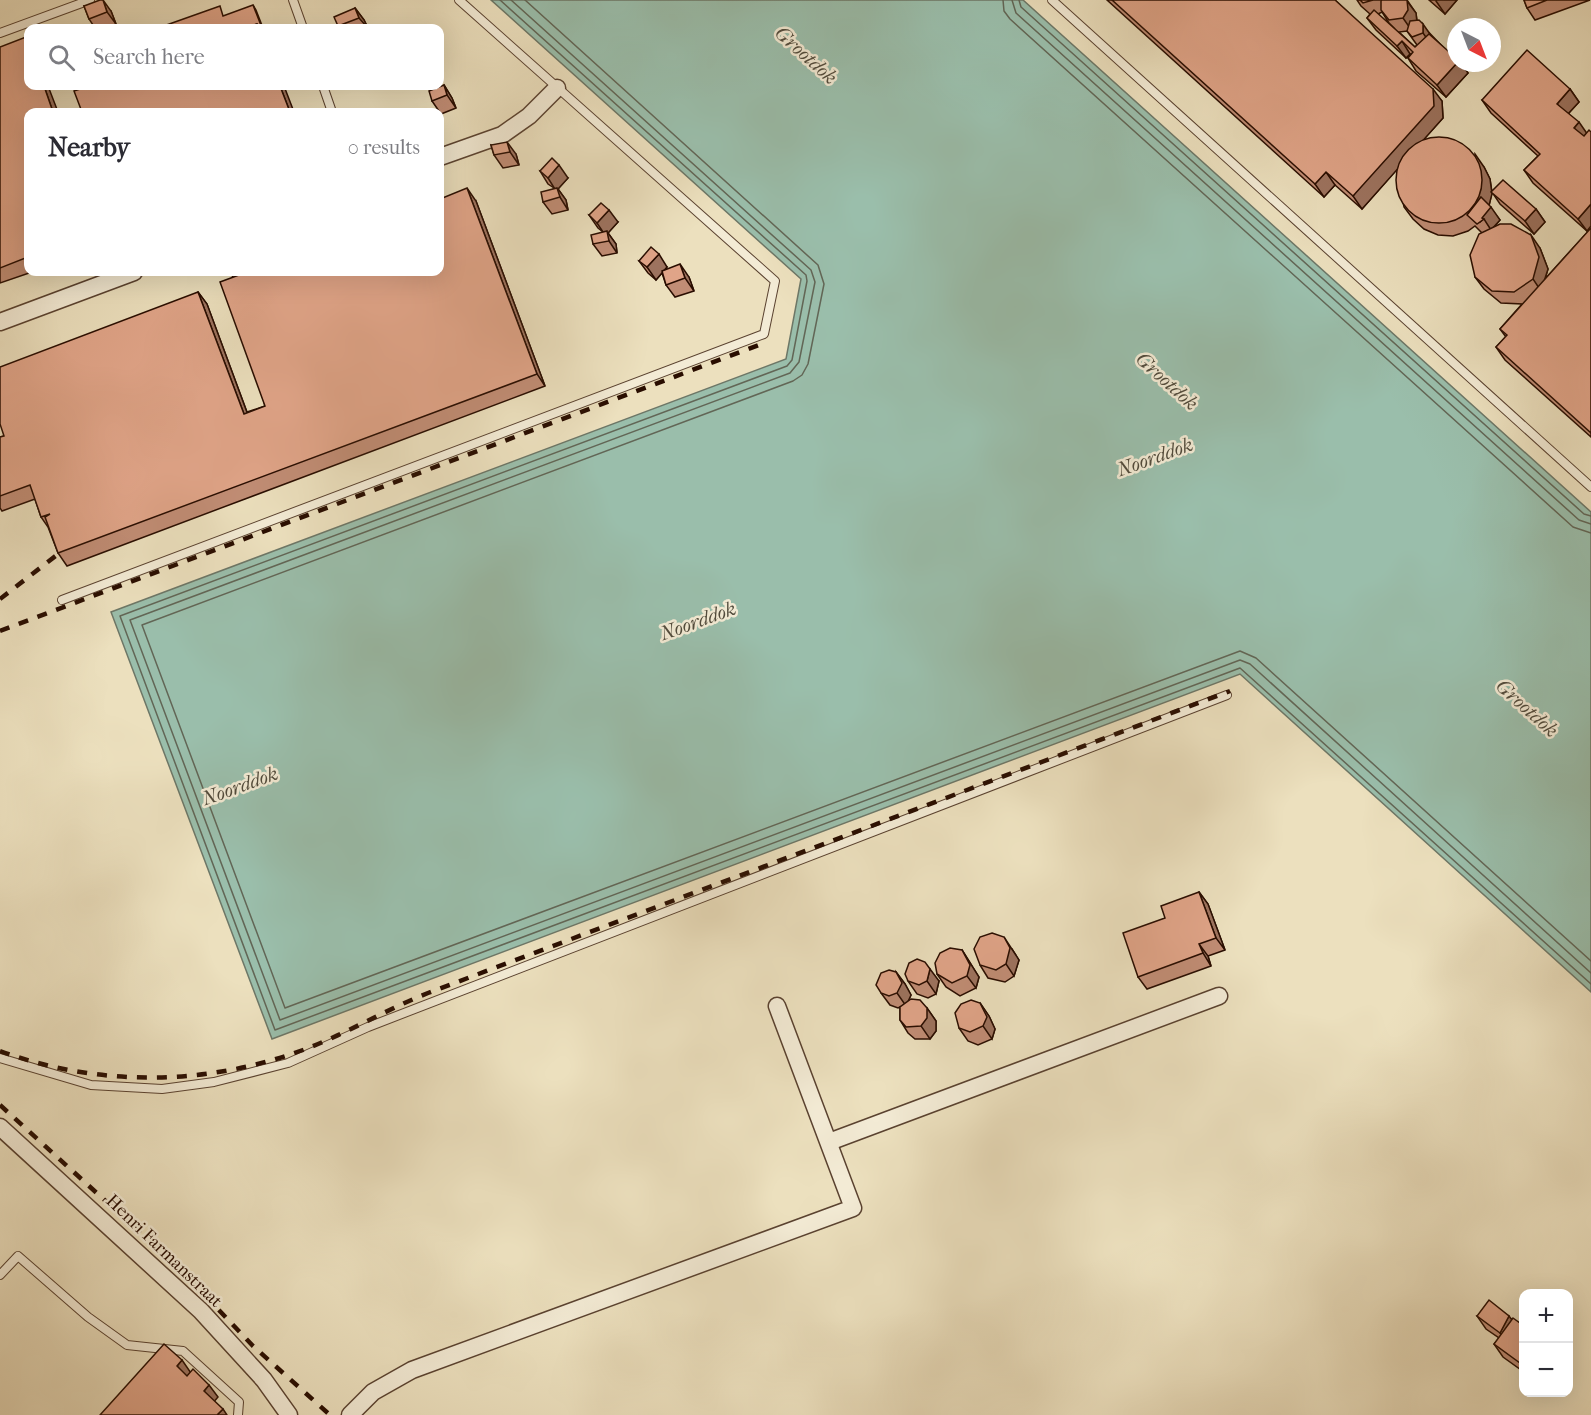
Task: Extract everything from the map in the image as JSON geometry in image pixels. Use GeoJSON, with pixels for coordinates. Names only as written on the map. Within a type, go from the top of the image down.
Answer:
{"type":"FeatureCollection","features":[{"type":"Feature","properties":{"kind":"street"},"geometry":{"type":"LineString","coordinates":[[444,156],[502,135],[529,116],[558,88]]}},
{"type":"Feature","properties":{"kind":"street"},"geometry":{"type":"LineString","coordinates":[[0,322],[123,276]]}},
{"type":"Feature","properties":{"kind":"street"},"geometry":{"type":"LineString","coordinates":[[829,1142],[1219,996]]}},
{"type":"Feature","properties":{"kind":"street"},"geometry":{"type":"LineString","coordinates":[[350,1415],[373,1392],[412,1370],[853,1208],[777,1006]]}},
{"type":"Feature","properties":{"kind":"street","name":"Henri Farmanstraat"},"geometry":{"type":"LineString","coordinates":[[0,1127],[201,1311],[264,1380],[289,1415]]}},
{"type":"Feature","properties":{"kind":"lane"},"geometry":{"type":"LineString","coordinates":[[25,24],[90,0]]}},
{"type":"Feature","properties":{"kind":"lane"},"geometry":{"type":"LineString","coordinates":[[293,0],[302,24]]}},
{"type":"Feature","properties":{"kind":"lane"},"geometry":{"type":"LineString","coordinates":[[62,600],[764,334],[775,281],[459,0]]}},
{"type":"Feature","properties":{"kind":"lane"},"geometry":{"type":"LineString","coordinates":[[1052,0],[1591,487]]}},
{"type":"Feature","properties":{"kind":"lane"},"geometry":{"type":"LineString","coordinates":[[0,33],[24,24]]}},
{"type":"Feature","properties":{"kind":"lane"},"geometry":{"type":"LineString","coordinates":[[324,90],[331,108]]}},
{"type":"Feature","properties":{"kind":"lane"},"geometry":{"type":"LineString","coordinates":[[0,1058],[91,1085],[162,1089],[214,1082],[288,1064],[390,1019],[1227,696]]}},
{"type":"Feature","properties":{"kind":"lane"},"geometry":{"type":"LineString","coordinates":[[0,1275],[18,1256],[88,1317],[126,1345],[183,1351],[238,1402],[238,1415]]}},
{"type":"Feature","properties":{"kind":"water"},"geometry":{"type":"Polygon","coordinates":[[[491,0],[1023,0],[1591,512],[1591,992],[1240,674],[272,1039],[111,612],[786,359],[801,279],[491,0]]]}},
{"type":"Feature","properties":{"kind":"building"},"geometry":{"type":"Polygon","coordinates":[[[103,0],[107,12],[89,19],[84,6],[103,0]]]}},
{"type":"Feature","properties":{"kind":"building"},"geometry":{"type":"Polygon","coordinates":[[[1112,0],[1335,0],[1433,89],[1434,106],[1353,196],[1326,172],[1315,184],[1112,0]]]}},
{"type":"Feature","properties":{"kind":"building"},"geometry":{"type":"Polygon","coordinates":[[[1382,0],[1407,0],[1408,10],[1403,18],[1389,20],[1381,10],[1382,0]]]}},
{"type":"Feature","properties":{"kind":"building"},"geometry":{"type":"Polygon","coordinates":[[[1524,0],[1547,0],[1527,8],[1524,0]]]}},
{"type":"Feature","properties":{"kind":"building"},"geometry":{"type":"Polygon","coordinates":[[[253,5],[260,24],[169,24],[220,6],[223,16],[253,5]]]}},
{"type":"Feature","properties":{"kind":"building"},"geometry":{"type":"Polygon","coordinates":[[[355,8],[359,18],[337,24],[334,17],[355,8]]]}},
{"type":"Feature","properties":{"kind":"building"},"geometry":{"type":"Polygon","coordinates":[[[1374,10],[1415,47],[1429,34],[1447,50],[1447,72],[1449,72],[1437,85],[1408,58],[1413,52],[1402,41],[1397,46],[1367,18],[1374,10]]]}},
{"type":"Feature","properties":{"kind":"building"},"geometry":{"type":"Polygon","coordinates":[[[1419,20],[1423,24],[1423,33],[1412,37],[1407,31],[1410,21],[1419,20]]]}},
{"type":"Feature","properties":{"kind":"building"},"geometry":{"type":"Polygon","coordinates":[[[24,38],[24,90],[45,90],[52,108],[24,108],[24,259],[0,268],[0,47],[24,38]]]}},
{"type":"Feature","properties":{"kind":"building"},"geometry":{"type":"Polygon","coordinates":[[[1527,50],[1570,89],[1557,104],[1579,122],[1574,128],[1584,136],[1589,130],[1591,132],[1591,204],[1578,219],[1524,170],[1540,154],[1482,100],[1527,50]]]}},
{"type":"Feature","properties":{"kind":"building"},"geometry":{"type":"Polygon","coordinates":[[[444,85],[447,95],[432,101],[429,91],[444,90],[444,85]]]}},
{"type":"Feature","properties":{"kind":"building"},"geometry":{"type":"Polygon","coordinates":[[[282,90],[288,108],[80,108],[74,91],[282,90]]]}},
{"type":"Feature","properties":{"kind":"building"},"geometry":{"type":"Polygon","coordinates":[[[1431,137],[1447,137],[1470,149],[1479,163],[1482,180],[1479,197],[1470,211],[1447,223],[1431,223],[1415,216],[1403,204],[1396,188],[1396,172],[1403,156],[1415,144],[1431,137]]]}},
{"type":"Feature","properties":{"kind":"building"},"geometry":{"type":"Polygon","coordinates":[[[507,142],[510,152],[494,155],[491,145],[507,142]]]}},
{"type":"Feature","properties":{"kind":"building"},"geometry":{"type":"Polygon","coordinates":[[[552,158],[559,165],[548,178],[540,171],[552,158]]]}},
{"type":"Feature","properties":{"kind":"building"},"geometry":{"type":"Polygon","coordinates":[[[1503,180],[1536,209],[1525,221],[1491,192],[1503,180]]]}},
{"type":"Feature","properties":{"kind":"building"},"geometry":{"type":"Polygon","coordinates":[[[467,188],[537,374],[58,553],[45,517],[50,514],[41,517],[30,485],[0,496],[0,437],[4,436],[0,424],[0,367],[198,292],[244,414],[265,406],[220,282],[236,276],[444,276],[444,197],[467,188]]]}},
{"type":"Feature","properties":{"kind":"building"},"geometry":{"type":"Polygon","coordinates":[[[557,188],[560,197],[543,202],[541,192],[557,188]]]}},
{"type":"Feature","properties":{"kind":"building"},"geometry":{"type":"Polygon","coordinates":[[[1481,197],[1491,207],[1482,218],[1484,219],[1477,224],[1467,215],[1481,197]]]}},
{"type":"Feature","properties":{"kind":"building"},"geometry":{"type":"Polygon","coordinates":[[[601,203],[609,210],[597,223],[589,215],[601,203]]]}},
{"type":"Feature","properties":{"kind":"building"},"geometry":{"type":"Polygon","coordinates":[[[1500,224],[1511,224],[1531,235],[1539,257],[1533,279],[1514,292],[1492,291],[1475,277],[1470,255],[1479,234],[1500,224]]]}},
{"type":"Feature","properties":{"kind":"building"},"geometry":{"type":"Polygon","coordinates":[[[1591,228],[1591,433],[1496,347],[1507,335],[1500,329],[1591,228]]]}},
{"type":"Feature","properties":{"kind":"building"},"geometry":{"type":"Polygon","coordinates":[[[607,231],[609,241],[593,244],[591,235],[607,231]]]}},
{"type":"Feature","properties":{"kind":"building"},"geometry":{"type":"Polygon","coordinates":[[[651,247],[659,254],[647,267],[639,261],[651,247]]]}},
{"type":"Feature","properties":{"kind":"building"},"geometry":{"type":"Polygon","coordinates":[[[680,264],[685,278],[666,285],[662,271],[680,264]]]}},
{"type":"Feature","properties":{"kind":"building"},"geometry":{"type":"Polygon","coordinates":[[[1199,892],[1216,938],[1199,944],[1203,953],[1138,977],[1123,933],[1165,918],[1161,906],[1199,892]]]}},
{"type":"Feature","properties":{"kind":"building"},"geometry":{"type":"Polygon","coordinates":[[[992,933],[1004,937],[1010,948],[1006,964],[996,970],[980,965],[974,949],[980,937],[992,933]]]}},
{"type":"Feature","properties":{"kind":"building"},"geometry":{"type":"Polygon","coordinates":[[[950,948],[962,950],[970,965],[967,976],[952,983],[937,974],[935,963],[940,953],[950,948]]]}},
{"type":"Feature","properties":{"kind":"building"},"geometry":{"type":"Polygon","coordinates":[[[917,959],[925,962],[930,969],[927,981],[919,985],[908,981],[905,974],[909,963],[917,959]]]}},
{"type":"Feature","properties":{"kind":"building"},"geometry":{"type":"Polygon","coordinates":[[[889,970],[896,972],[902,983],[897,993],[889,996],[881,993],[876,985],[881,973],[889,970]]]}},
{"type":"Feature","properties":{"kind":"building"},"geometry":{"type":"Polygon","coordinates":[[[911,999],[920,1000],[927,1008],[927,1018],[921,1026],[906,1027],[900,1020],[900,1007],[911,999]]]}},
{"type":"Feature","properties":{"kind":"building"},"geometry":{"type":"Polygon","coordinates":[[[971,1000],[980,1003],[987,1017],[983,1026],[970,1032],[959,1028],[955,1013],[961,1004],[971,1000]]]}},
{"type":"Feature","properties":{"kind":"building"},"geometry":{"type":"Polygon","coordinates":[[[1489,1300],[1509,1316],[1500,1333],[1477,1316],[1489,1300]]]}},
{"type":"Feature","properties":{"kind":"building"},"geometry":{"type":"Polygon","coordinates":[[[1513,1318],[1519,1322],[1519,1362],[1494,1344],[1513,1318]]]}},
{"type":"Feature","properties":{"kind":"building"},"geometry":{"type":"Polygon","coordinates":[[[164,1344],[182,1360],[177,1366],[187,1376],[193,1369],[209,1385],[204,1391],[223,1409],[217,1415],[100,1415],[164,1344]]]}},
{"type":"Feature","properties":{"kind":"railway"},"geometry":{"type":"LineString","coordinates":[[0,631],[764,343]]}},
{"type":"Feature","properties":{"kind":"railway"},"geometry":{"type":"LineString","coordinates":[[0,599],[62,551]]}},
{"type":"Feature","properties":{"kind":"railway"},"geometry":{"type":"LineString","coordinates":[[0,1051],[37,1063],[75,1071],[152,1078],[190,1076],[266,1062],[319,1044],[428,993],[1230,691]]}},
{"type":"Feature","properties":{"kind":"railway"},"geometry":{"type":"LineString","coordinates":[[0,1105],[177,1266],[253,1346],[330,1415]]}},
{"type":"Feature","properties":{"kind":"water label","name":"Grootdok"},"geometry":{"type":"Point","coordinates":[806,55]}},
{"type":"Feature","properties":{"kind":"water label","name":"Grootdok"},"geometry":{"type":"Point","coordinates":[1167,381]}},
{"type":"Feature","properties":{"kind":"water label","name":"Noorddok"},"geometry":{"type":"Point","coordinates":[1155,457]}},
{"type":"Feature","properties":{"kind":"water label","name":"Noorddok"},"geometry":{"type":"Point","coordinates":[698,621]}},
{"type":"Feature","properties":{"kind":"water label","name":"Grootdok"},"geometry":{"type":"Point","coordinates":[1527,708]}},
{"type":"Feature","properties":{"kind":"water label","name":"Noorddok"},"geometry":{"type":"Point","coordinates":[240,786]}}]}
